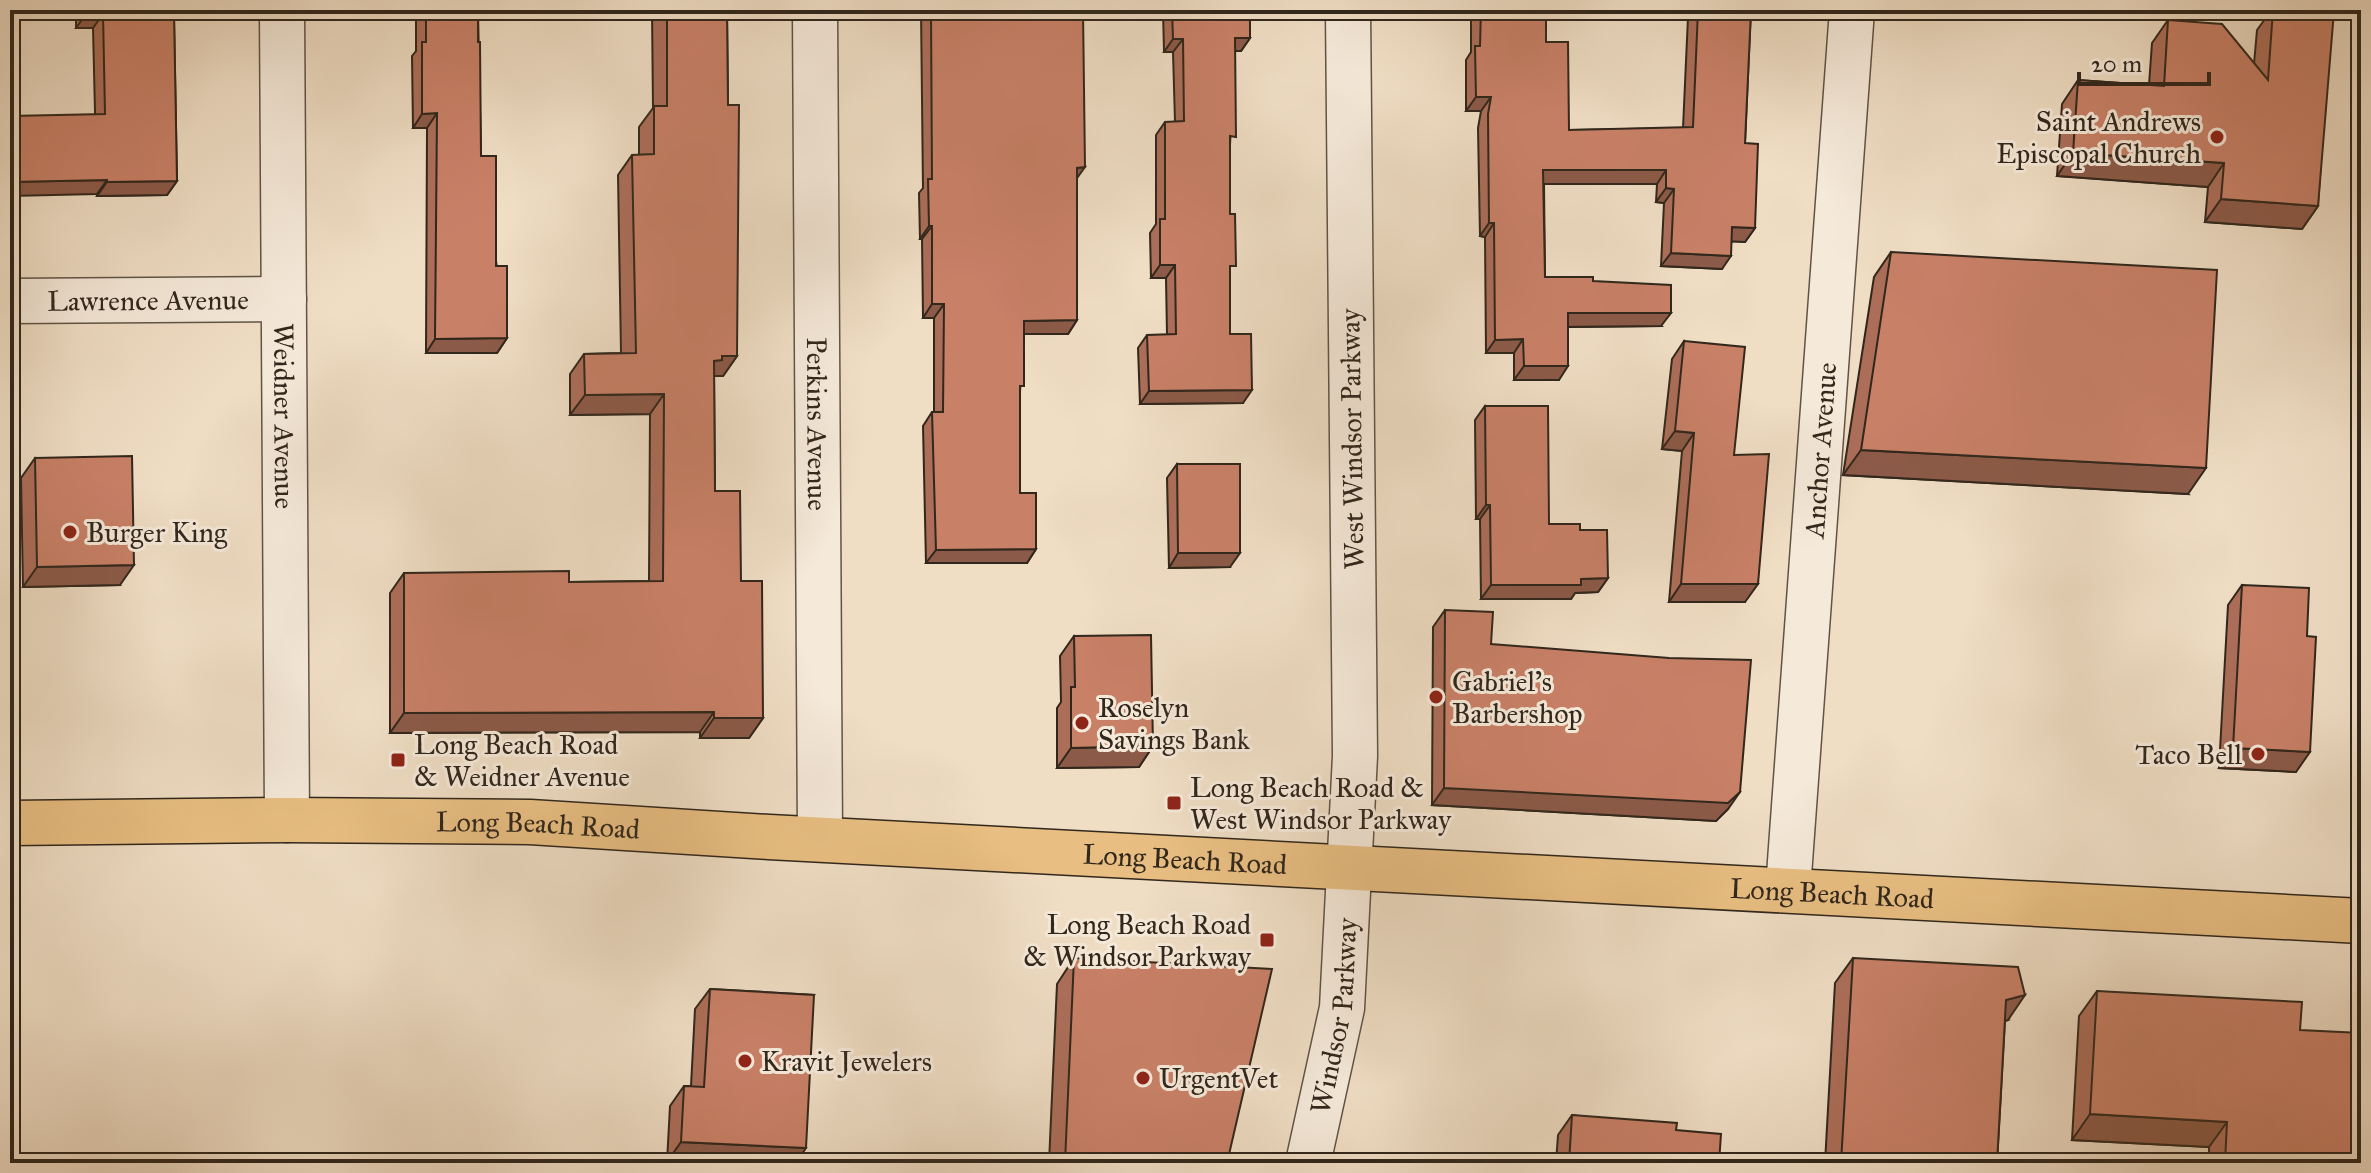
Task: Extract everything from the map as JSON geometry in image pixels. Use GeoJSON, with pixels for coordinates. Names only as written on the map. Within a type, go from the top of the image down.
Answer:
{"type":"FeatureCollection","features":[{"type":"Feature","properties":{"kind":"main road","name":"Long Beach Road"},"geometry":{"type":"LineString","coordinates":[[10,823],[287,820],[530,822],[2361,921]]}},
{"type":"Feature","properties":{"kind":"street","name":"Weidner Avenue"},"geometry":{"type":"LineString","coordinates":[[282,10],[287,820]]}},
{"type":"Feature","properties":{"kind":"street","name":"Perkins Avenue"},"geometry":{"type":"LineString","coordinates":[[815,10],[820,839]]}},
{"type":"Feature","properties":{"kind":"street","name":"West Windsor Parkway"},"geometry":{"type":"LineString","coordinates":[[1348,10],[1355,756],[1351,867]]}},
{"type":"Feature","properties":{"kind":"street","name":"Anchor Avenue"},"geometry":{"type":"LineString","coordinates":[[1788,889],[1852,10]]}},
{"type":"Feature","properties":{"kind":"street","name":"Lawrence Avenue"},"geometry":{"type":"LineString","coordinates":[[10,301],[284,299]]}},
{"type":"Feature","properties":{"kind":"street","name":"Windsor Parkway"},"geometry":{"type":"LineString","coordinates":[[1308,1163],[1342,1008],[1351,867]]}},
{"type":"Feature","properties":{"kind":"building"},"geometry":{"type":"Polygon","coordinates":[[[86,10],[177,10],[174,12],[177,181],[10,182],[10,116],[105,114],[103,14],[86,14],[86,10]]]}},
{"type":"Feature","properties":{"kind":"building"},"geometry":{"type":"Polygon","coordinates":[[[426,10],[478,10],[481,156],[496,156],[496,266],[507,266],[507,338],[435,339],[437,113],[422,114],[422,42],[426,42],[426,10]]]}},
{"type":"Feature","properties":{"kind":"building"},"geometry":{"type":"Polygon","coordinates":[[[667,10],[727,10],[728,105],[739,105],[737,356],[722,356],[722,360],[714,361],[715,491],[740,491],[741,581],[762,581],[763,718],[714,718],[714,712],[404,713],[404,573],[569,571],[569,582],[663,581],[664,394],[585,395],[584,354],[636,353],[632,155],[654,154],[654,106],[667,106],[667,10]]]}},
{"type":"Feature","properties":{"kind":"building"},"geometry":{"type":"Polygon","coordinates":[[[931,10],[1083,10],[1085,167],[1077,168],[1077,320],[1024,321],[1024,386],[1020,386],[1020,493],[1036,493],[1036,549],[936,550],[932,412],[943,412],[944,304],[932,304],[932,226],[929,226],[928,179],[932,179],[931,10]]]}},
{"type":"Feature","properties":{"kind":"building"},"geometry":{"type":"Polygon","coordinates":[[[1172,10],[1250,10],[1250,38],[1235,38],[1236,137],[1230,136],[1230,214],[1235,214],[1236,266],[1230,266],[1230,334],[1251,334],[1252,390],[1149,391],[1147,335],[1176,334],[1175,265],[1160,265],[1160,219],[1165,219],[1165,122],[1184,121],[1183,39],[1173,39],[1172,10]]]}},
{"type":"Feature","properties":{"kind":"building"},"geometry":{"type":"Polygon","coordinates":[[[1481,10],[1546,10],[1546,42],[1568,42],[1569,130],[1693,127],[1698,10],[1751,10],[1745,143],[1758,144],[1755,228],[1732,227],[1731,256],[1671,253],[1674,189],[1666,188],[1666,170],[1543,170],[1545,277],[1593,277],[1593,281],[1671,285],[1671,313],[1568,313],[1568,366],[1524,366],[1523,339],[1495,340],[1494,223],[1489,223],[1488,114],[1491,97],[1476,97],[1475,46],[1480,46],[1481,10]]]}},
{"type":"Feature","properties":{"kind":"building"},"geometry":{"type":"Polygon","coordinates":[[[2273,10],[2334,11],[2318,206],[2221,199],[2224,163],[2073,153],[2078,80],[2164,86],[2168,20],[2222,24],[2268,80],[2273,10]]]}},
{"type":"Feature","properties":{"kind":"building"},"geometry":{"type":"Polygon","coordinates":[[[1891,252],[2217,270],[2206,468],[1861,450],[1891,252]]]}},
{"type":"Feature","properties":{"kind":"building"},"geometry":{"type":"Polygon","coordinates":[[[1684,341],[1745,347],[1734,455],[1769,454],[1758,584],[1681,584],[1694,433],[1675,431],[1684,341]]]}},
{"type":"Feature","properties":{"kind":"building"},"geometry":{"type":"Polygon","coordinates":[[[1485,406],[1548,406],[1549,524],[1580,524],[1580,530],[1607,530],[1608,578],[1581,579],[1581,585],[1491,585],[1485,406]]]}},
{"type":"Feature","properties":{"kind":"building","name":"Burger King"},"geometry":{"type":"Polygon","coordinates":[[[132,456],[134,565],[37,567],[35,458],[132,456]]]}},
{"type":"Feature","properties":{"kind":"building"},"geometry":{"type":"Polygon","coordinates":[[[1177,464],[1240,464],[1240,553],[1178,553],[1177,464]]]}},
{"type":"Feature","properties":{"kind":"building"},"geometry":{"type":"Polygon","coordinates":[[[2242,585],[2309,588],[2307,636],[2316,637],[2310,752],[2233,748],[2242,585]]]}},
{"type":"Feature","properties":{"kind":"building"},"geometry":{"type":"Polygon","coordinates":[[[1445,610],[1493,612],[1491,644],[1669,658],[1751,660],[1740,792],[1728,803],[1444,788],[1445,610]]]}},
{"type":"Feature","properties":{"kind":"building","name":"Roselyn Savings Bank"},"geometry":{"type":"Polygon","coordinates":[[[1151,635],[1153,746],[1071,748],[1074,636],[1151,635]]]}},
{"type":"Feature","properties":{"kind":"building","name":"UrgentVet"},"geometry":{"type":"Polygon","coordinates":[[[1074,958],[1272,969],[1227,1163],[1065,1163],[1074,958]]]}},
{"type":"Feature","properties":{"kind":"building"},"geometry":{"type":"Polygon","coordinates":[[[1853,958],[2018,967],[2025,995],[2006,1000],[1997,1163],[1841,1163],[1853,958]]]}},
{"type":"Feature","properties":{"kind":"building","name":"Kravit Jewelers"},"geometry":{"type":"Polygon","coordinates":[[[710,989],[814,995],[806,1148],[681,1142],[684,1086],[704,1087],[710,989]]]}},
{"type":"Feature","properties":{"kind":"building"},"geometry":{"type":"Polygon","coordinates":[[[2097,991],[2302,1002],[2300,1030],[2361,1033],[2361,1163],[2225,1163],[2227,1122],[2090,1114],[2097,991]]]}},
{"type":"Feature","properties":{"kind":"building"},"geometry":{"type":"Polygon","coordinates":[[[1572,1115],[1677,1123],[1676,1130],[1721,1134],[1719,1163],[1569,1163],[1572,1115]]]}},
{"type":"Feature","properties":{"kind":"place","name":"Saint Andrews Episcopal Church"},"geometry":{"type":"Point","coordinates":[2217,137]}},
{"type":"Feature","properties":{"kind":"place","name":"Burger King"},"geometry":{"type":"Point","coordinates":[70,532]}},
{"type":"Feature","properties":{"kind":"place","name":"Gabriel's Barbershop"},"geometry":{"type":"Point","coordinates":[1436,697]}},
{"type":"Feature","properties":{"kind":"place","name":"Roselyn Savings Bank"},"geometry":{"type":"Point","coordinates":[1082,723]}},
{"type":"Feature","properties":{"kind":"place","name":"Taco Bell"},"geometry":{"type":"Point","coordinates":[2258,754]}},
{"type":"Feature","properties":{"kind":"place","name":"Long Beach Road & Weidner Avenue"},"geometry":{"type":"Point","coordinates":[398,760]}},
{"type":"Feature","properties":{"kind":"place","name":"Long Beach Road & West Windsor Parkway"},"geometry":{"type":"Point","coordinates":[1174,803]}},
{"type":"Feature","properties":{"kind":"place","name":"Long Beach Road & Windsor Parkway"},"geometry":{"type":"Point","coordinates":[1267,940]}},
{"type":"Feature","properties":{"kind":"place","name":"Kravit Jewelers"},"geometry":{"type":"Point","coordinates":[745,1061]}},
{"type":"Feature","properties":{"kind":"place","name":"UrgentVet"},"geometry":{"type":"Point","coordinates":[1143,1078]}}]}
